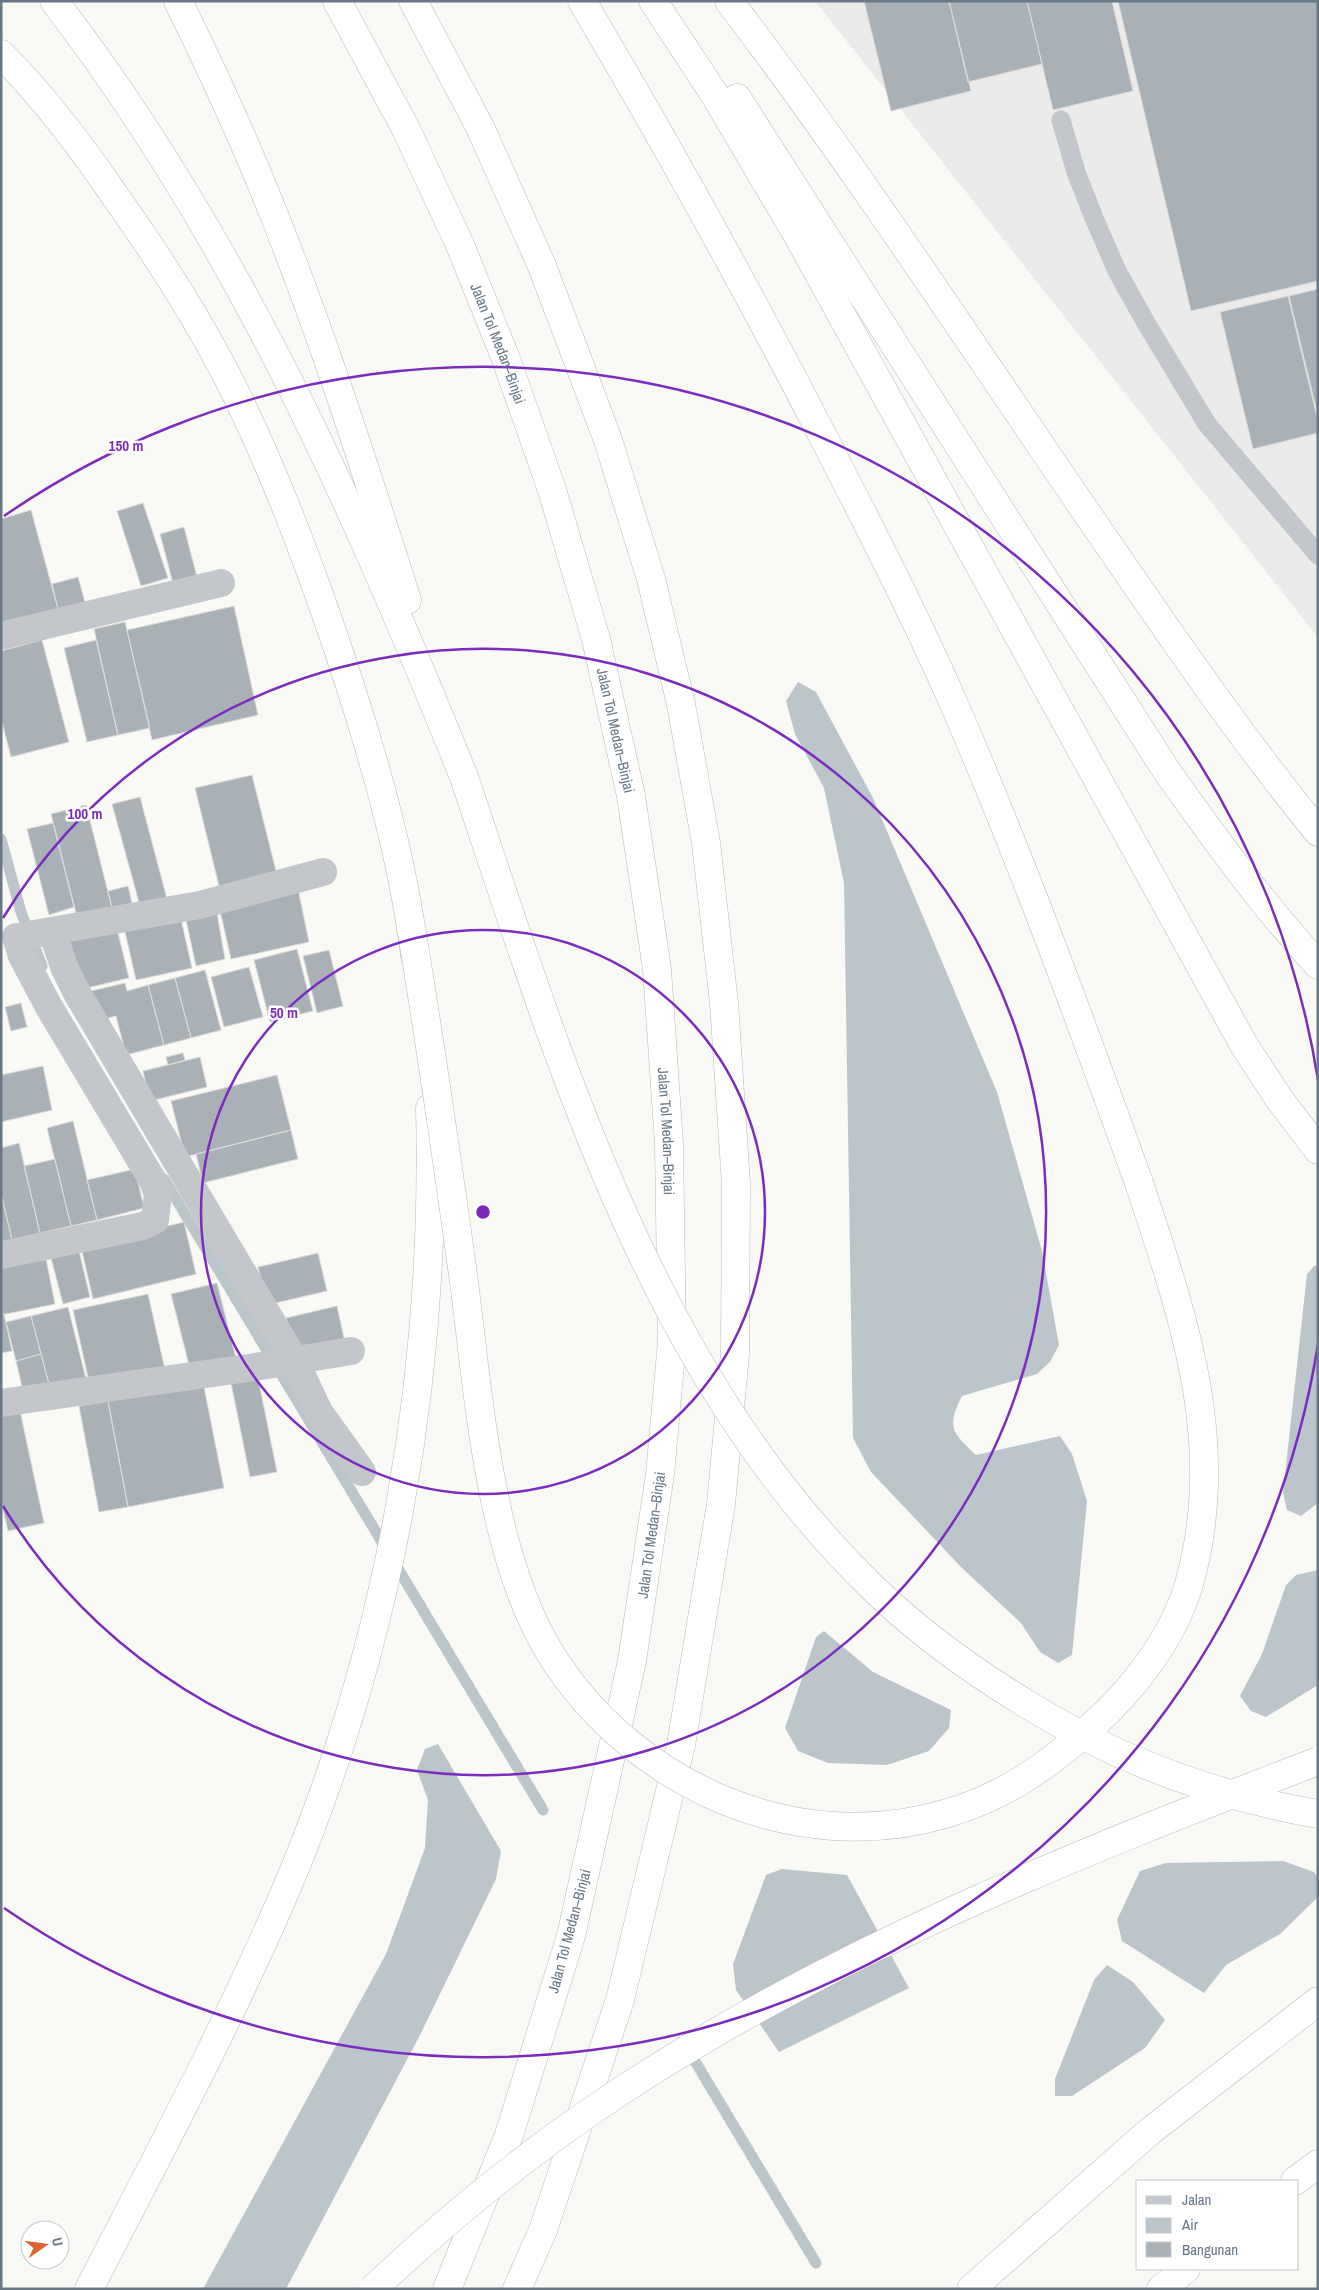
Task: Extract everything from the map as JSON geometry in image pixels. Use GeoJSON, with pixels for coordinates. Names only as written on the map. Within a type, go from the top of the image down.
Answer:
{"type":"FeatureCollection","features":[{"type":"Feature","properties":{"kind":"highway"},"geometry":{"type":"LineString","coordinates":[[54,1],[101,62],[147,131],[257,317],[307,417],[406,634],[464,777]]}},
{"type":"Feature","properties":{"kind":"highway"},"geometry":{"type":"LineString","coordinates":[[178,1],[214,76],[264,190],[332,370],[464,777],[524,955],[565,1068],[632,1232],[667,1304],[710,1379],[766,1465],[814,1525],[872,1587],[928,1635],[985,1679],[1054,1721],[1126,1757],[1204,1787],[1281,1808],[1318,1814]]}},
{"type":"Feature","properties":{"kind":"highway","name":"Jalan Tol Medan–Binjai"},"geometry":{"type":"LineString","coordinates":[[337,1],[406,129],[460,245],[499,342],[552,490],[596,639],[632,796],[653,940],[657,969],[669,1144],[672,1342],[660,1474],[632,1660],[571,1936],[509,2135],[447,2289]]}},
{"type":"Feature","properties":{"kind":"highway"},"geometry":{"type":"LineString","coordinates":[[413,1],[480,127],[542,266],[608,440],[651,579],[681,704],[706,843],[724,1003],[736,1184],[735,1354],[721,1504],[681,1744],[620,2000],[543,2230],[517,2289]]}},
{"type":"Feature","properties":{"kind":"highway"},"geometry":{"type":"LineString","coordinates":[[1,54],[66,128],[146,240],[189,309],[225,371],[259,443],[320,595],[364,728],[387,815],[412,933],[441,1117],[490,1468],[504,1537],[522,1594],[547,1648],[574,1688],[604,1723],[640,1753],[686,1784],[726,1802],[815,1824],[860,1827],[902,1823],[948,1813],[972,1804],[1024,1779],[1061,1754],[1101,1719],[1134,1683],[1166,1636],[1188,1589],[1201,1534],[1206,1484],[1204,1432],[1195,1378],[1180,1315],[1139,1183],[1051,943],[953,702],[872,531],[779,350],[698,200],[582,1]]}},
{"type":"Feature","properties":{"kind":"highway"},"geometry":{"type":"LineString","coordinates":[[653,1],[718,100],[798,236],[1244,1045],[1280,1100],[1318,1150]]}},
{"type":"Feature","properties":{"kind":"highway"},"geometry":{"type":"LineString","coordinates":[[667,1],[709,58],[786,173],[1166,770],[1224,852],[1282,926],[1318,965]]}},
{"type":"Feature","properties":{"kind":"highway"},"geometry":{"type":"LineString","coordinates":[[729,1],[852,170],[1204,684],[1278,783],[1318,832]]}},
{"type":"Feature","properties":{"kind":"highway"},"geometry":{"type":"LineString","coordinates":[[88,2289],[224,2028],[289,1882],[329,1777],[355,1694],[386,1573],[411,1431],[427,1303],[431,1189],[430,1105],[412,933]]}},
{"type":"Feature","properties":{"kind":"highway"},"geometry":{"type":"LineString","coordinates":[[373,2289],[419,2246],[538,2151],[621,2092],[714,2035],[804,1985],[929,1921],[1162,1820],[1318,1761]]}},
{"type":"Feature","properties":{"kind":"highway"},"geometry":{"type":"LineString","coordinates":[[970,2289],[1149,2132],[1318,2001]]}},
{"type":"Feature","properties":{"kind":"highway"},"geometry":{"type":"LineString","coordinates":[[1296,2180],[1318,2164]]}},
{"type":"Feature","properties":{"kind":"highway"},"geometry":{"type":"LineString","coordinates":[[1161,2289],[1185,2270]]}},
{"type":"Feature","properties":{"kind":"street"},"geometry":{"type":"LineString","coordinates":[[1,636],[221,583]]}},
{"type":"Feature","properties":{"kind":"street"},"geometry":{"type":"LineString","coordinates":[[1,1255],[143,1226],[155,1220],[158,1194],[153,1181],[49,1007],[12,938],[200,905],[323,872]]}},
{"type":"Feature","properties":{"kind":"street"},"geometry":{"type":"LineString","coordinates":[[50,931],[77,993],[292,1361],[319,1412],[362,1472]]}},
{"type":"Feature","properties":{"kind":"street"},"geometry":{"type":"LineString","coordinates":[[1,1403],[255,1367],[351,1351]]}},
{"type":"Feature","properties":{"kind":"lane"},"geometry":{"type":"LineString","coordinates":[[1061,120],[1076,172],[1094,218],[1117,271],[1146,323],[1207,424],[1318,555]]}},
{"type":"Feature","properties":{"kind":"shaded area"},"geometry":{"type":"Polygon","coordinates":[[[815,1],[1318,1],[1318,636],[1313,631],[815,1]]]}},
{"type":"Feature","properties":{"kind":"water"},"geometry":{"type":"Polygon","coordinates":[[[798,682],[816,692],[873,798],[997,1092],[1042,1251],[1059,1345],[1050,1362],[1037,1374],[962,1396],[954,1415],[953,1423],[954,1429],[961,1441],[976,1455],[1060,1436],[1072,1454],[1087,1501],[1072,1655],[1058,1663],[1040,1652],[1021,1623],[961,1567],[871,1472],[853,1438],[844,883],[824,788],[795,734],[786,701],[798,682]]]}},
{"type":"Feature","properties":{"kind":"water"},"geometry":{"type":"Polygon","coordinates":[[[1314,1266],[1318,1266],[1318,1503],[1301,1516],[1287,1510],[1283,1493],[1307,1274],[1314,1266]]]}},
{"type":"Feature","properties":{"kind":"water"},"geometry":{"type":"Polygon","coordinates":[[[1318,1570],[1318,1685],[1266,1717],[1251,1711],[1240,1696],[1262,1654],[1286,1585],[1296,1575],[1318,1570]]]}},
{"type":"Feature","properties":{"kind":"water"},"geometry":{"type":"Polygon","coordinates":[[[824,1631],[873,1672],[951,1710],[949,1728],[929,1751],[887,1765],[828,1763],[798,1751],[785,1728],[816,1637],[824,1631]]]}},
{"type":"Feature","properties":{"kind":"water"},"geometry":{"type":"Polygon","coordinates":[[[438,1744],[501,1851],[496,1879],[420,2035],[286,2289],[203,2289],[386,1954],[425,1848],[428,1800],[417,1770],[425,1749],[438,1744]]]}},
{"type":"Feature","properties":{"kind":"water"},"geometry":{"type":"Polygon","coordinates":[[[1283,1861],[1314,1872],[1318,1877],[1318,1897],[1280,1934],[1226,1965],[1204,1993],[1122,1941],[1117,1920],[1140,1871],[1166,1863],[1283,1861]]]}},
{"type":"Feature","properties":{"kind":"water"},"geometry":{"type":"Polygon","coordinates":[[[782,1869],[847,1875],[909,1988],[779,2052],[736,1990],[733,1964],[766,1875],[782,1869]]]}},
{"type":"Feature","properties":{"kind":"water"},"geometry":{"type":"Polygon","coordinates":[[[1107,1965],[1133,1982],[1165,2020],[1145,2048],[1072,2096],[1055,2096],[1055,2079],[1094,1980],[1107,1965]]]}},
{"type":"Feature","properties":{"kind":"building"},"geometry":{"type":"Polygon","coordinates":[[[864,1],[949,1],[971,91],[891,111],[864,1]]]}},
{"type":"Feature","properties":{"kind":"building"},"geometry":{"type":"Polygon","coordinates":[[[949,1],[1027,1],[1042,64],[968,82],[949,1]]]}},
{"type":"Feature","properties":{"kind":"building"},"geometry":{"type":"Polygon","coordinates":[[[1027,1],[1112,1],[1133,91],[1053,110],[1027,1]]]}},
{"type":"Feature","properties":{"kind":"building"},"geometry":{"type":"Polygon","coordinates":[[[1118,1],[1318,1],[1318,281],[1191,311],[1118,1]]]}},
{"type":"Feature","properties":{"kind":"building"},"geometry":{"type":"Polygon","coordinates":[[[1318,289],[1318,416],[1289,296],[1318,289]]]}},
{"type":"Feature","properties":{"kind":"building"},"geometry":{"type":"Polygon","coordinates":[[[1288,296],[1318,421],[1318,433],[1253,449],[1220,312],[1288,296]]]}},
{"type":"Feature","properties":{"kind":"building"},"geometry":{"type":"Polygon","coordinates":[[[143,503],[168,578],[141,586],[117,511],[143,503]]]}},
{"type":"Feature","properties":{"kind":"building"},"geometry":{"type":"Polygon","coordinates":[[[31,510],[59,613],[1,629],[1,519],[31,510]]]}},
{"type":"Feature","properties":{"kind":"building"},"geometry":{"type":"Polygon","coordinates":[[[184,527],[198,581],[174,587],[160,534],[184,527]]]}},
{"type":"Feature","properties":{"kind":"building"},"geometry":{"type":"Polygon","coordinates":[[[78,577],[86,606],[59,613],[52,584],[78,577]]]}},
{"type":"Feature","properties":{"kind":"building"},"geometry":{"type":"Polygon","coordinates":[[[234,606],[258,715],[152,740],[127,630],[234,606]]]}},
{"type":"Feature","properties":{"kind":"building"},"geometry":{"type":"Polygon","coordinates":[[[125,622],[150,728],[118,735],[94,629],[125,622]]]}},
{"type":"Feature","properties":{"kind":"building"},"geometry":{"type":"Polygon","coordinates":[[[42,640],[69,742],[11,757],[1,718],[1,651],[42,640]]]}},
{"type":"Feature","properties":{"kind":"building"},"geometry":{"type":"Polygon","coordinates":[[[96,640],[118,735],[87,742],[64,648],[96,640]]]}},
{"type":"Feature","properties":{"kind":"building"},"geometry":{"type":"Polygon","coordinates":[[[252,775],[278,879],[221,894],[195,788],[252,775]]]}},
{"type":"Feature","properties":{"kind":"building"},"geometry":{"type":"Polygon","coordinates":[[[140,797],[167,899],[140,906],[112,804],[140,797]]]}},
{"type":"Feature","properties":{"kind":"building"},"geometry":{"type":"Polygon","coordinates":[[[86,805],[113,912],[78,921],[51,814],[86,805]]]}},
{"type":"Feature","properties":{"kind":"building"},"geometry":{"type":"Polygon","coordinates":[[[53,823],[74,907],[49,915],[27,829],[53,823]]]}},
{"type":"Feature","properties":{"kind":"building"},"geometry":{"type":"Polygon","coordinates":[[[128,886],[133,907],[113,912],[108,891],[128,886]]]}},
{"type":"Feature","properties":{"kind":"building"},"geometry":{"type":"Polygon","coordinates":[[[298,889],[309,942],[231,959],[219,906],[298,889]]]}},
{"type":"Feature","properties":{"kind":"building"},"geometry":{"type":"Polygon","coordinates":[[[216,908],[225,959],[196,966],[185,915],[216,908]]]}},
{"type":"Feature","properties":{"kind":"building"},"geometry":{"type":"Polygon","coordinates":[[[180,915],[192,968],[136,980],[124,927],[180,915]]]}},
{"type":"Feature","properties":{"kind":"building"},"geometry":{"type":"Polygon","coordinates":[[[116,925],[129,978],[78,990],[66,937],[116,925]]]}},
{"type":"Feature","properties":{"kind":"building"},"geometry":{"type":"Polygon","coordinates":[[[297,949],[313,1011],[270,1022],[254,960],[297,949]]]}},
{"type":"Feature","properties":{"kind":"building"},"geometry":{"type":"Polygon","coordinates":[[[329,950],[343,1006],[317,1013],[303,956],[329,950]]]}},
{"type":"Feature","properties":{"kind":"building"},"geometry":{"type":"Polygon","coordinates":[[[249,967],[263,1017],[224,1027],[211,977],[249,967]]]}},
{"type":"Feature","properties":{"kind":"building"},"geometry":{"type":"Polygon","coordinates":[[[205,970],[221,1030],[191,1038],[175,978],[205,970]]]}},
{"type":"Feature","properties":{"kind":"building"},"geometry":{"type":"Polygon","coordinates":[[[175,978],[191,1038],[164,1045],[148,985],[175,978]]]}},
{"type":"Feature","properties":{"kind":"building"},"geometry":{"type":"Polygon","coordinates":[[[125,983],[127,991],[148,985],[164,1045],[126,1055],[116,1016],[98,1021],[91,991],[125,983]]]}},
{"type":"Feature","properties":{"kind":"building"},"geometry":{"type":"Polygon","coordinates":[[[21,1003],[27,1027],[11,1031],[5,1007],[21,1003]]]}},
{"type":"Feature","properties":{"kind":"building"},"geometry":{"type":"Polygon","coordinates":[[[183,1053],[185,1060],[168,1065],[166,1057],[183,1053]]]}},
{"type":"Feature","properties":{"kind":"building"},"geometry":{"type":"Polygon","coordinates":[[[200,1057],[207,1087],[150,1101],[143,1071],[200,1057]]]}},
{"type":"Feature","properties":{"kind":"building"},"geometry":{"type":"Polygon","coordinates":[[[43,1066],[52,1110],[1,1122],[1,1075],[43,1066]]]}},
{"type":"Feature","properties":{"kind":"building"},"geometry":{"type":"Polygon","coordinates":[[[277,1075],[291,1130],[185,1157],[171,1101],[277,1075]]]}},
{"type":"Feature","properties":{"kind":"building"},"geometry":{"type":"Polygon","coordinates":[[[73,1121],[97,1220],[71,1226],[47,1128],[73,1121]]]}},
{"type":"Feature","properties":{"kind":"building"},"geometry":{"type":"Polygon","coordinates":[[[291,1130],[298,1159],[203,1183],[196,1154],[291,1130]]]}},
{"type":"Feature","properties":{"kind":"building"},"geometry":{"type":"Polygon","coordinates":[[[19,1143],[40,1233],[12,1240],[1,1193],[1,1148],[19,1143]]]}},
{"type":"Feature","properties":{"kind":"building"},"geometry":{"type":"Polygon","coordinates":[[[55,1159],[71,1226],[40,1233],[24,1166],[55,1159]]]}},
{"type":"Feature","properties":{"kind":"building"},"geometry":{"type":"Polygon","coordinates":[[[135,1169],[144,1208],[97,1220],[87,1180],[135,1169]]]}},
{"type":"Feature","properties":{"kind":"building"},"geometry":{"type":"Polygon","coordinates":[[[1,1193],[12,1240],[1,1242],[1,1193]]]}},
{"type":"Feature","properties":{"kind":"building"},"geometry":{"type":"Polygon","coordinates":[[[184,1222],[196,1274],[93,1299],[81,1247],[184,1222]]]}},
{"type":"Feature","properties":{"kind":"building"},"geometry":{"type":"Polygon","coordinates":[[[78,1247],[90,1297],[63,1304],[50,1254],[78,1247]]]}},
{"type":"Feature","properties":{"kind":"building"},"geometry":{"type":"Polygon","coordinates":[[[318,1253],[327,1291],[267,1305],[258,1267],[318,1253]]]}},
{"type":"Feature","properties":{"kind":"building"},"geometry":{"type":"Polygon","coordinates":[[[45,1254],[55,1304],[1,1315],[1,1263],[45,1254]]]}},
{"type":"Feature","properties":{"kind":"building"},"geometry":{"type":"Polygon","coordinates":[[[217,1283],[237,1362],[191,1373],[171,1294],[217,1283]]]}},
{"type":"Feature","properties":{"kind":"building"},"geometry":{"type":"Polygon","coordinates":[[[148,1294],[165,1370],[90,1386],[73,1310],[148,1294]]]}},
{"type":"Feature","properties":{"kind":"building"},"geometry":{"type":"Polygon","coordinates":[[[337,1306],[345,1343],[295,1355],[286,1318],[337,1306]]]}},
{"type":"Feature","properties":{"kind":"building"},"geometry":{"type":"Polygon","coordinates":[[[68,1307],[86,1379],[50,1388],[31,1316],[68,1307]]]}},
{"type":"Feature","properties":{"kind":"building"},"geometry":{"type":"Polygon","coordinates":[[[4,1314],[12,1351],[1,1353],[1,1315],[4,1314]]]}},
{"type":"Feature","properties":{"kind":"building"},"geometry":{"type":"Polygon","coordinates":[[[31,1316],[41,1354],[16,1361],[6,1322],[31,1316]]]}},
{"type":"Feature","properties":{"kind":"building"},"geometry":{"type":"Polygon","coordinates":[[[41,1354],[50,1388],[24,1395],[16,1361],[41,1354]]]}},
{"type":"Feature","properties":{"kind":"building"},"geometry":{"type":"Polygon","coordinates":[[[258,1378],[277,1472],[250,1477],[231,1383],[258,1378]]]}},
{"type":"Feature","properties":{"kind":"building"},"geometry":{"type":"Polygon","coordinates":[[[203,1382],[224,1488],[128,1507],[108,1401],[203,1382]]]}},
{"type":"Feature","properties":{"kind":"building"},"geometry":{"type":"Polygon","coordinates":[[[108,1401],[128,1507],[99,1512],[79,1406],[108,1401]]]}},
{"type":"Feature","properties":{"kind":"building"},"geometry":{"type":"Polygon","coordinates":[[[20,1411],[44,1523],[8,1531],[1,1500],[1,1415],[20,1411]]]}},
{"type":"Feature","properties":{"kind":"waterway"},"geometry":{"type":"LineString","coordinates":[[1,839],[21,912],[42,966]]}},
{"type":"Feature","properties":{"kind":"waterway"},"geometry":{"type":"LineString","coordinates":[[164,1179],[543,1810]]}},
{"type":"Feature","properties":{"kind":"waterway"},"geometry":{"type":"LineString","coordinates":[[687,2048],[816,2263]]}}]}
